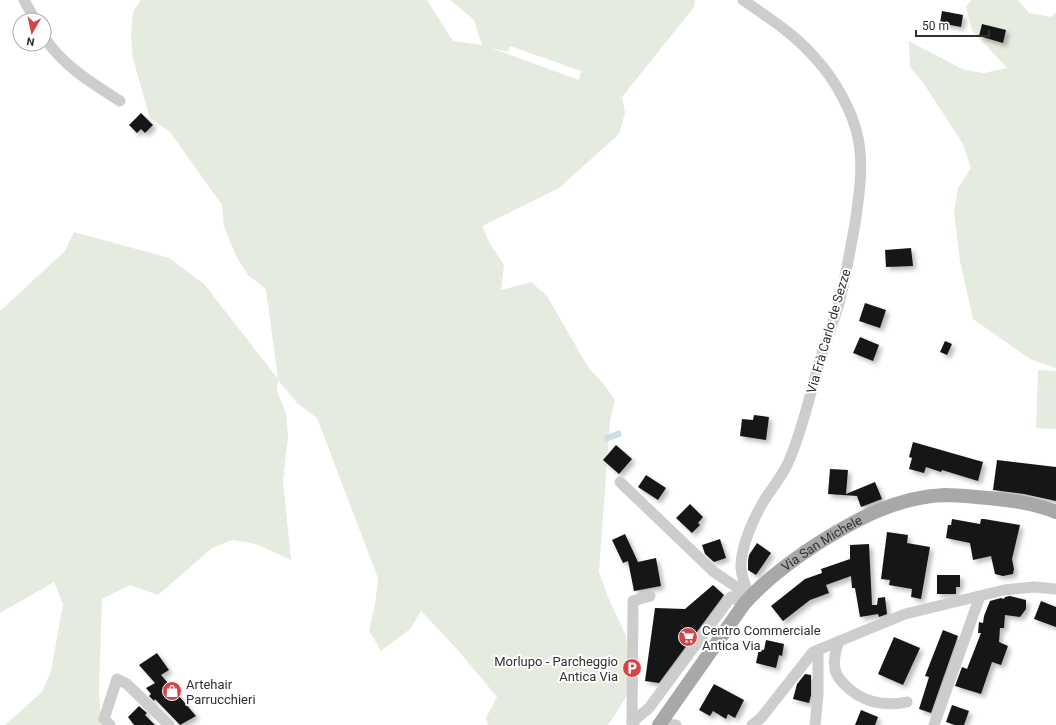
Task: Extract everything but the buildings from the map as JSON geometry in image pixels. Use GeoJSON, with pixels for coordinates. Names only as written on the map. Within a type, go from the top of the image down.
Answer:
{"type":"FeatureCollection","features":[{"type":"Feature","properties":{"kind":"main road","name":"Via San Michele"},"geometry":{"type":"LineString","coordinates":[[659,724],[747,600],[784,568],[811,548],[863,517],[898,502],[926,497],[954,495],[1020,502],[1056,512]]}},
{"type":"Feature","properties":{"kind":"street","name":"Via Frà Carlo de Sezze"},"geometry":{"type":"LineString","coordinates":[[743,0],[801,43],[817,59],[832,79],[854,125],[860,149],[861,172],[857,212],[843,286],[835,318],[816,372],[796,443],[785,470],[764,500],[757,514],[744,549],[741,561],[747,600]]}},
{"type":"Feature","properties":{"kind":"street"},"geometry":{"type":"LineString","coordinates":[[26,1],[31,12]]}},
{"type":"Feature","properties":{"kind":"street"},"geometry":{"type":"LineString","coordinates":[[52,47],[71,68],[120,101]]}},
{"type":"Feature","properties":{"kind":"street"},"geometry":{"type":"LineString","coordinates":[[620,482],[714,572],[735,586],[747,600]]}},
{"type":"Feature","properties":{"kind":"street"},"geometry":{"type":"LineString","coordinates":[[752,725],[761,718],[813,652],[905,614],[1004,590],[1026,587],[1056,589]]}},
{"type":"Feature","properties":{"kind":"street"},"geometry":{"type":"LineString","coordinates":[[633,724],[633,601],[650,596]]}},
{"type":"Feature","properties":{"kind":"street"},"geometry":{"type":"LineString","coordinates":[[934,725],[980,596]]}},
{"type":"Feature","properties":{"kind":"street"},"geometry":{"type":"LineString","coordinates":[[633,724],[649,708],[731,597],[747,600]]}},
{"type":"Feature","properties":{"kind":"street"},"geometry":{"type":"LineString","coordinates":[[839,641],[835,652],[834,668],[838,677],[848,689],[861,697],[876,702],[892,704],[907,702]]}},
{"type":"Feature","properties":{"kind":"street"},"geometry":{"type":"LineString","coordinates":[[815,725],[818,695],[818,650]]}},
{"type":"Feature","properties":{"kind":"street"},"geometry":{"type":"LineString","coordinates":[[110,725],[104,719],[118,679],[127,684],[169,725]]}},
{"type":"Feature","properties":{"kind":"street"},"geometry":{"type":"LineString","coordinates":[[659,724],[676,725]]}},
{"type":"Feature","properties":{"kind":"shaded area"},"geometry":{"type":"Polygon","coordinates":[[[141,0],[427,0],[453,41],[482,45],[474,20],[450,0],[695,0],[694,7],[622,97],[625,113],[619,134],[559,188],[482,226],[490,244],[504,265],[501,290],[531,282],[547,296],[588,367],[603,383],[615,400],[610,421],[599,572],[608,597],[626,636],[631,688],[608,725],[488,725],[486,718],[497,697],[456,648],[421,611],[410,629],[381,651],[369,630],[375,605],[378,578],[317,418],[297,403],[278,380],[277,391],[286,413],[288,437],[283,481],[291,560],[256,544],[232,540],[212,548],[158,595],[130,585],[102,599],[99,690],[101,725],[5,725],[42,692],[51,671],[63,604],[54,582],[0,613],[0,311],[65,251],[74,232],[169,258],[204,284],[278,379],[266,289],[248,275],[236,256],[224,226],[222,205],[170,132],[150,118],[133,59],[131,35],[133,11],[141,0]],[[510,46],[508,52],[489,47],[579,80],[581,71],[510,46]]]}},
{"type":"Feature","properties":{"kind":"shaded area"},"geometry":{"type":"Polygon","coordinates":[[[971,0],[1018,0],[1029,13],[1051,17],[1056,12],[1056,368],[1030,359],[973,319],[960,261],[954,212],[958,188],[971,168],[963,144],[924,84],[910,67],[909,41],[964,70],[984,73],[1007,68],[972,30],[966,7],[971,0]]]}},
{"type":"Feature","properties":{"kind":"shaded area"},"geometry":{"type":"Polygon","coordinates":[[[1038,370],[1056,371],[1056,429],[1036,428],[1038,370]]]}},
{"type":"Feature","properties":{"kind":"water"},"geometry":{"type":"Polygon","coordinates":[[[620,430],[622,436],[606,442],[604,436],[620,430]]]}},
{"type":"Feature","properties":{"kind":"place","name":"Centro Commerciale Antica Via"},"geometry":{"type":"Point","coordinates":[688,637]}},
{"type":"Feature","properties":{"kind":"place","name":"Morlupo - Parcheggio Antica Via"},"geometry":{"type":"Point","coordinates":[632,668]}},
{"type":"Feature","properties":{"kind":"place","name":"Artehair Parrucchieri"},"geometry":{"type":"Point","coordinates":[172,691]}}]}
